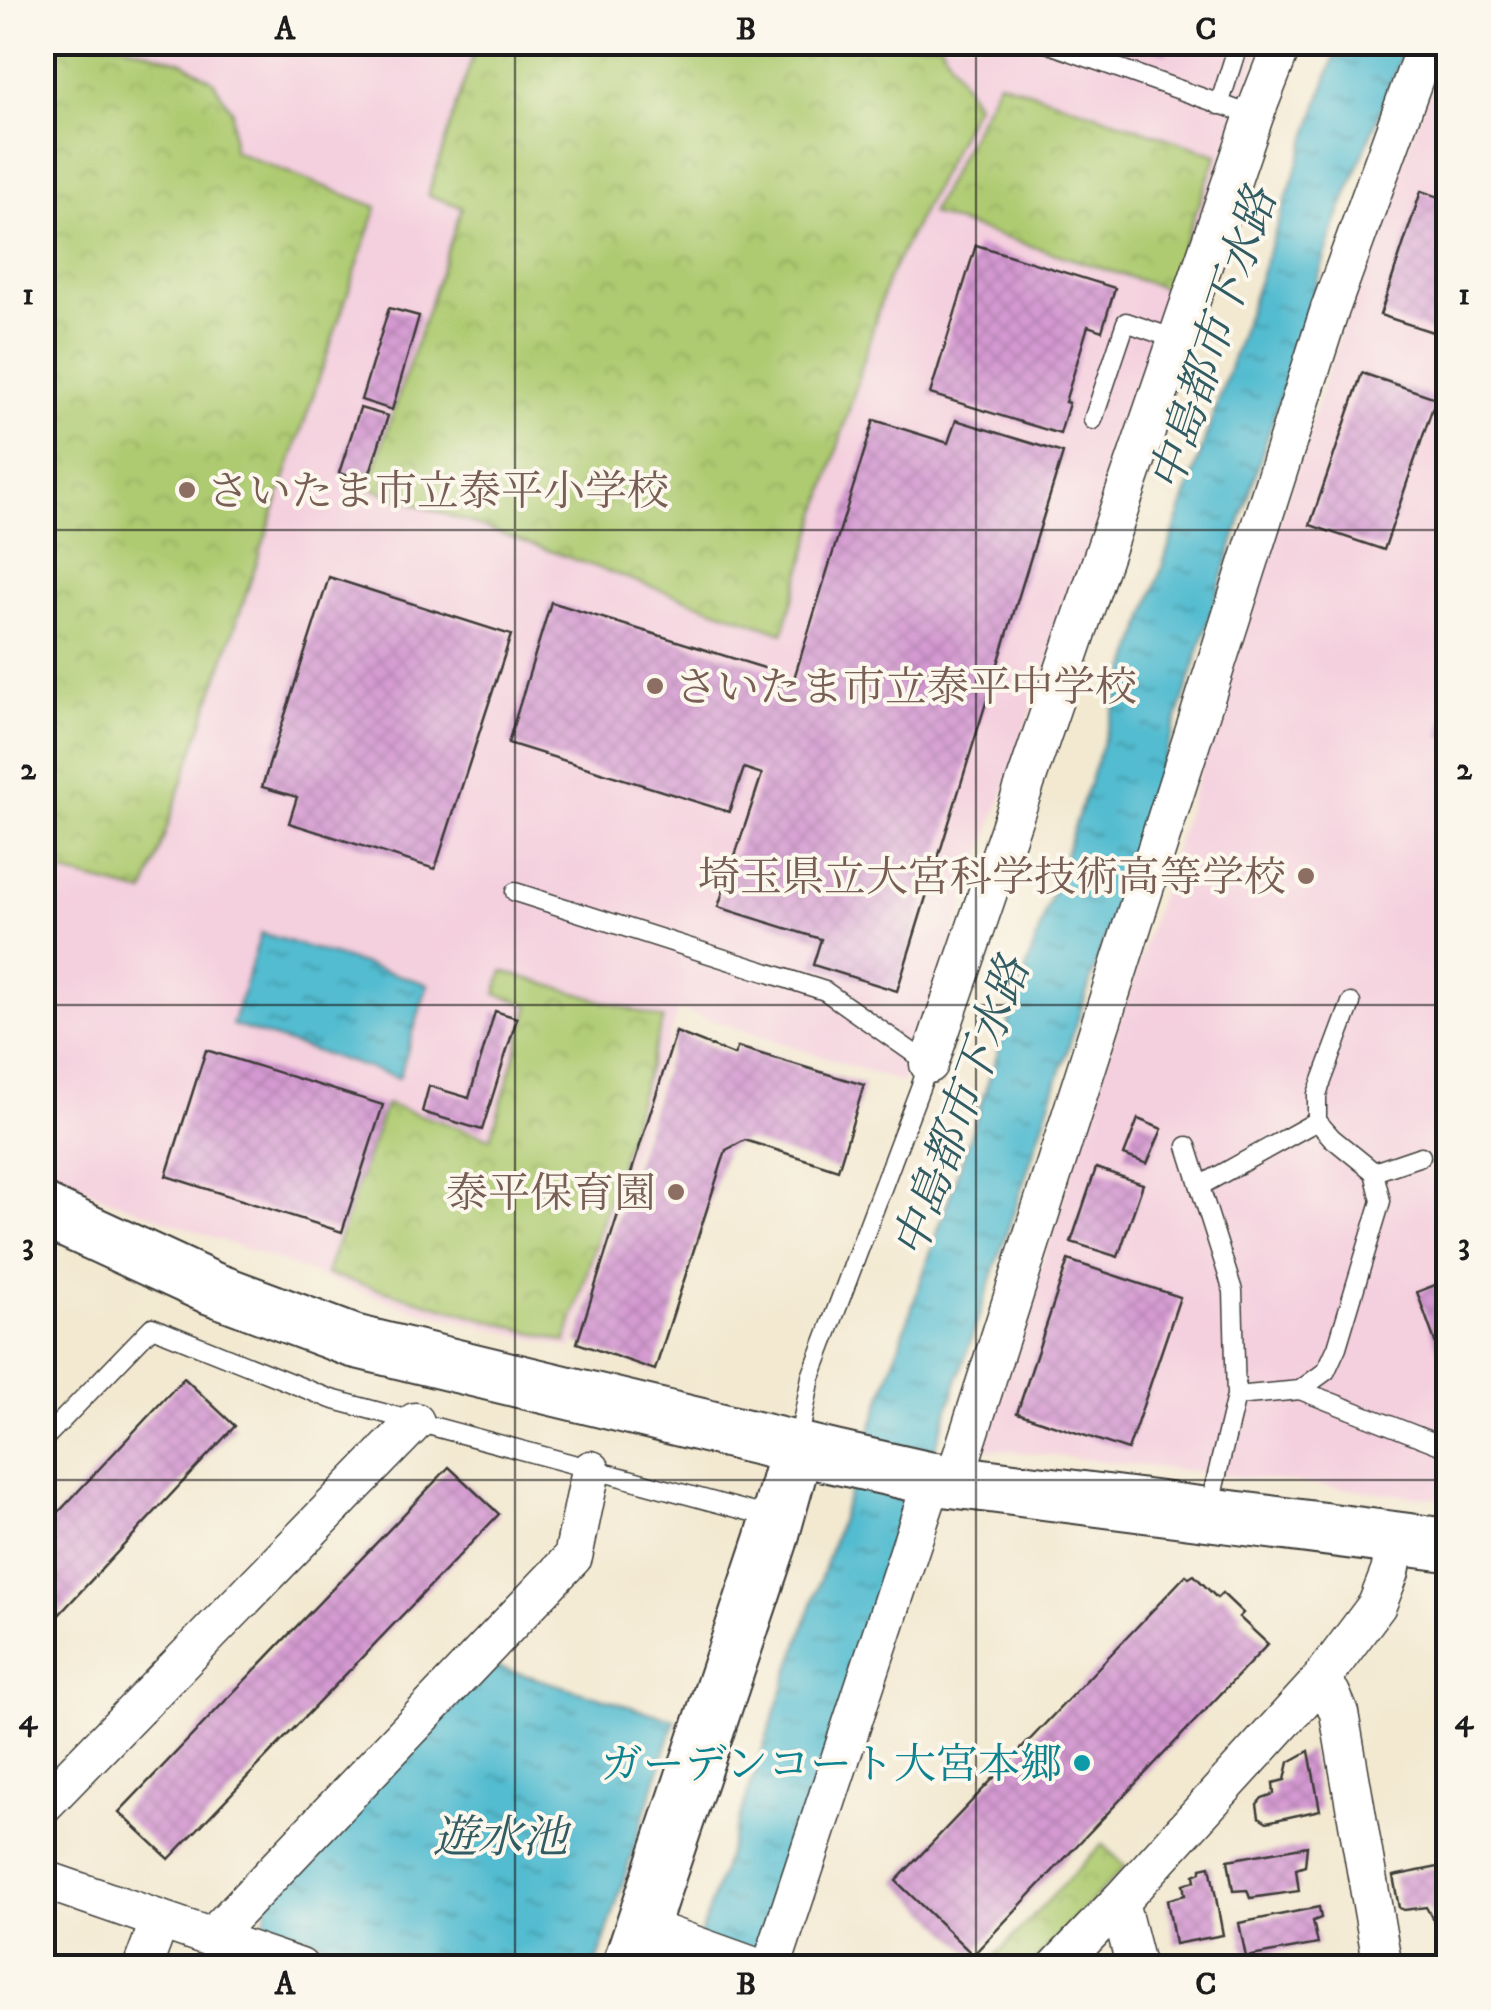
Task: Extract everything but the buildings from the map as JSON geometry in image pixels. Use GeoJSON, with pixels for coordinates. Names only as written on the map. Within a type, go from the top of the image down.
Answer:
{"type":"FeatureCollection","features":[{"type":"Feature","properties":{"kind":"street"},"geometry":{"type":"LineString","coordinates":[[929,1064],[1178,340],[1237,110],[1283,42]]}},
{"type":"Feature","properties":{"kind":"street"},"geometry":{"type":"LineString","coordinates":[[815,1453],[778,1519],[649,1944],[755,1965],[938,1479],[1330,309],[1428,42]]}},
{"type":"Feature","properties":{"kind":"street"},"geometry":{"type":"LineString","coordinates":[[42,1210],[211,1288],[353,1341],[815,1453],[938,1479],[1448,1545]]}},
{"type":"Feature","properties":{"kind":"street"},"geometry":{"type":"LineString","coordinates":[[42,1806],[415,1422]]}},
{"type":"Feature","properties":{"kind":"street"},"geometry":{"type":"LineString","coordinates":[[212,1937],[572,1557],[591,1470]]}},
{"type":"Feature","properties":{"kind":"street"},"geometry":{"type":"LineString","coordinates":[[1056,1968],[1320,1681],[1377,1604],[1398,1538]]}},
{"type":"Feature","properties":{"kind":"street"},"geometry":{"type":"LineString","coordinates":[[1320,1681],[1331,1694],[1338,1713],[1383,1968]]}},
{"type":"Feature","properties":{"kind":"street"},"geometry":{"type":"LineString","coordinates":[[42,1879],[300,1968]]}},
{"type":"Feature","properties":{"kind":"street"},"geometry":{"type":"LineString","coordinates":[[1119,1902],[1136,1968]]}},
{"type":"Feature","properties":{"kind":"street"},"geometry":{"type":"LineString","coordinates":[[142,1968],[160,1920]]}},
{"type":"Feature","properties":{"kind":"lane"},"geometry":{"type":"LineString","coordinates":[[1044,42],[1237,110],[1239,42]]}},
{"type":"Feature","properties":{"kind":"lane"},"geometry":{"type":"LineString","coordinates":[[1093,420],[1126,322],[1178,340]]}},
{"type":"Feature","properties":{"kind":"lane"},"geometry":{"type":"LineString","coordinates":[[515,892],[825,990],[929,1064],[811,1377],[815,1453]]}},
{"type":"Feature","properties":{"kind":"lane"},"geometry":{"type":"LineString","coordinates":[[1300,1390],[1326,1371],[1337,1348],[1381,1201],[1374,1172],[1317,1121],[1316,1094],[1351,1003]]}},
{"type":"Feature","properties":{"kind":"lane"},"geometry":{"type":"LineString","coordinates":[[1200,1186],[1317,1121]]}},
{"type":"Feature","properties":{"kind":"lane"},"geometry":{"type":"LineString","coordinates":[[1187,1146],[1233,1291],[1236,1396],[1208,1512]]}},
{"type":"Feature","properties":{"kind":"lane"},"geometry":{"type":"LineString","coordinates":[[1374,1172],[1421,1156]]}},
{"type":"Feature","properties":{"kind":"lane"},"geometry":{"type":"LineString","coordinates":[[42,1440],[152,1327],[331,1400],[778,1519]]}},
{"type":"Feature","properties":{"kind":"lane"},"geometry":{"type":"LineString","coordinates":[[1236,1396],[1300,1390],[1448,1448]]}},
{"type":"Feature","properties":{"kind":"shaded area","name":"さいたま市立泰平中学校"},"geometry":{"type":"Polygon","coordinates":[[[43,43],[1262,43],[903,1083],[678,1009],[572,1349],[399,1305],[108,1199],[43,1167],[43,989],[61,945],[43,938],[43,43]]]}},
{"type":"Feature","properties":{"kind":"shaded area","name":"埼玉県立大宮科学技術高等学校"},"geometry":{"type":"Polygon","coordinates":[[[1446,43],[1448,1500],[983,1448],[1342,327],[1446,43]]]}},
{"type":"Feature","properties":{"kind":"green space","name":"さいたま市立泰平小学校"},"geometry":{"type":"Polygon","coordinates":[[[43,42],[119,43],[183,62],[213,81],[232,111],[233,151],[377,207],[145,893],[43,868],[43,42]]]}},
{"type":"Feature","properties":{"kind":"green space"},"geometry":{"type":"Polygon","coordinates":[[[477,43],[940,43],[976,104],[887,281],[783,633],[368,487],[462,207],[428,195],[477,43]]]}},
{"type":"Feature","properties":{"kind":"green space"},"geometry":{"type":"Polygon","coordinates":[[[999,81],[1217,155],[1167,289],[930,214],[999,81]]]}},
{"type":"Feature","properties":{"kind":"green space"},"geometry":{"type":"Polygon","coordinates":[[[503,971],[663,1019],[566,1342],[326,1274],[386,1104],[491,1138],[530,1005],[496,994],[503,971]]]}},
{"type":"Feature","properties":{"kind":"green space"},"geometry":{"type":"Polygon","coordinates":[[[1102,1844],[1125,1866],[1029,1967],[985,1967],[1102,1844]]]}},
{"type":"Feature","properties":{"kind":"water"},"geometry":{"type":"Polygon","coordinates":[[[1339,43],[1407,43],[1337,220],[1153,794],[937,1442],[753,1967],[689,1968],[1339,43]]]}},
{"type":"Feature","properties":{"kind":"water"},"geometry":{"type":"Polygon","coordinates":[[[261,933],[428,984],[399,1078],[232,1025],[261,933]]]}},
{"type":"Feature","properties":{"kind":"water","name":"遊水池"},"geometry":{"type":"Polygon","coordinates":[[[485,1663],[675,1720],[596,1967],[396,1967],[265,1922],[269,1886],[485,1663]]]}},
{"type":"Feature","properties":{"kind":"place","name":"さいたま市立泰平小学校"},"geometry":{"type":"Point","coordinates":[187,490]}},
{"type":"Feature","properties":{"kind":"place","name":"さいたま市立泰平中学校"},"geometry":{"type":"Point","coordinates":[655,686]}},
{"type":"Feature","properties":{"kind":"place","name":"埼玉県立大宮科学技術高等学校"},"geometry":{"type":"Point","coordinates":[1306,876]}},
{"type":"Feature","properties":{"kind":"place","name":"泰平保育園"},"geometry":{"type":"Point","coordinates":[676,1192]}},
{"type":"Feature","properties":{"kind":"place","name":"ガーデンコート大宮本郷"},"geometry":{"type":"Point","coordinates":[1082,1763]}},
{"type":"Feature","properties":{"kind":"water label","name":"中島都市下水路"},"geometry":{"type":"Point","coordinates":[1212,339]}},
{"type":"Feature","properties":{"kind":"water label","name":"中島都市下水路"},"geometry":{"type":"Point","coordinates":[960,1107]}}]}
